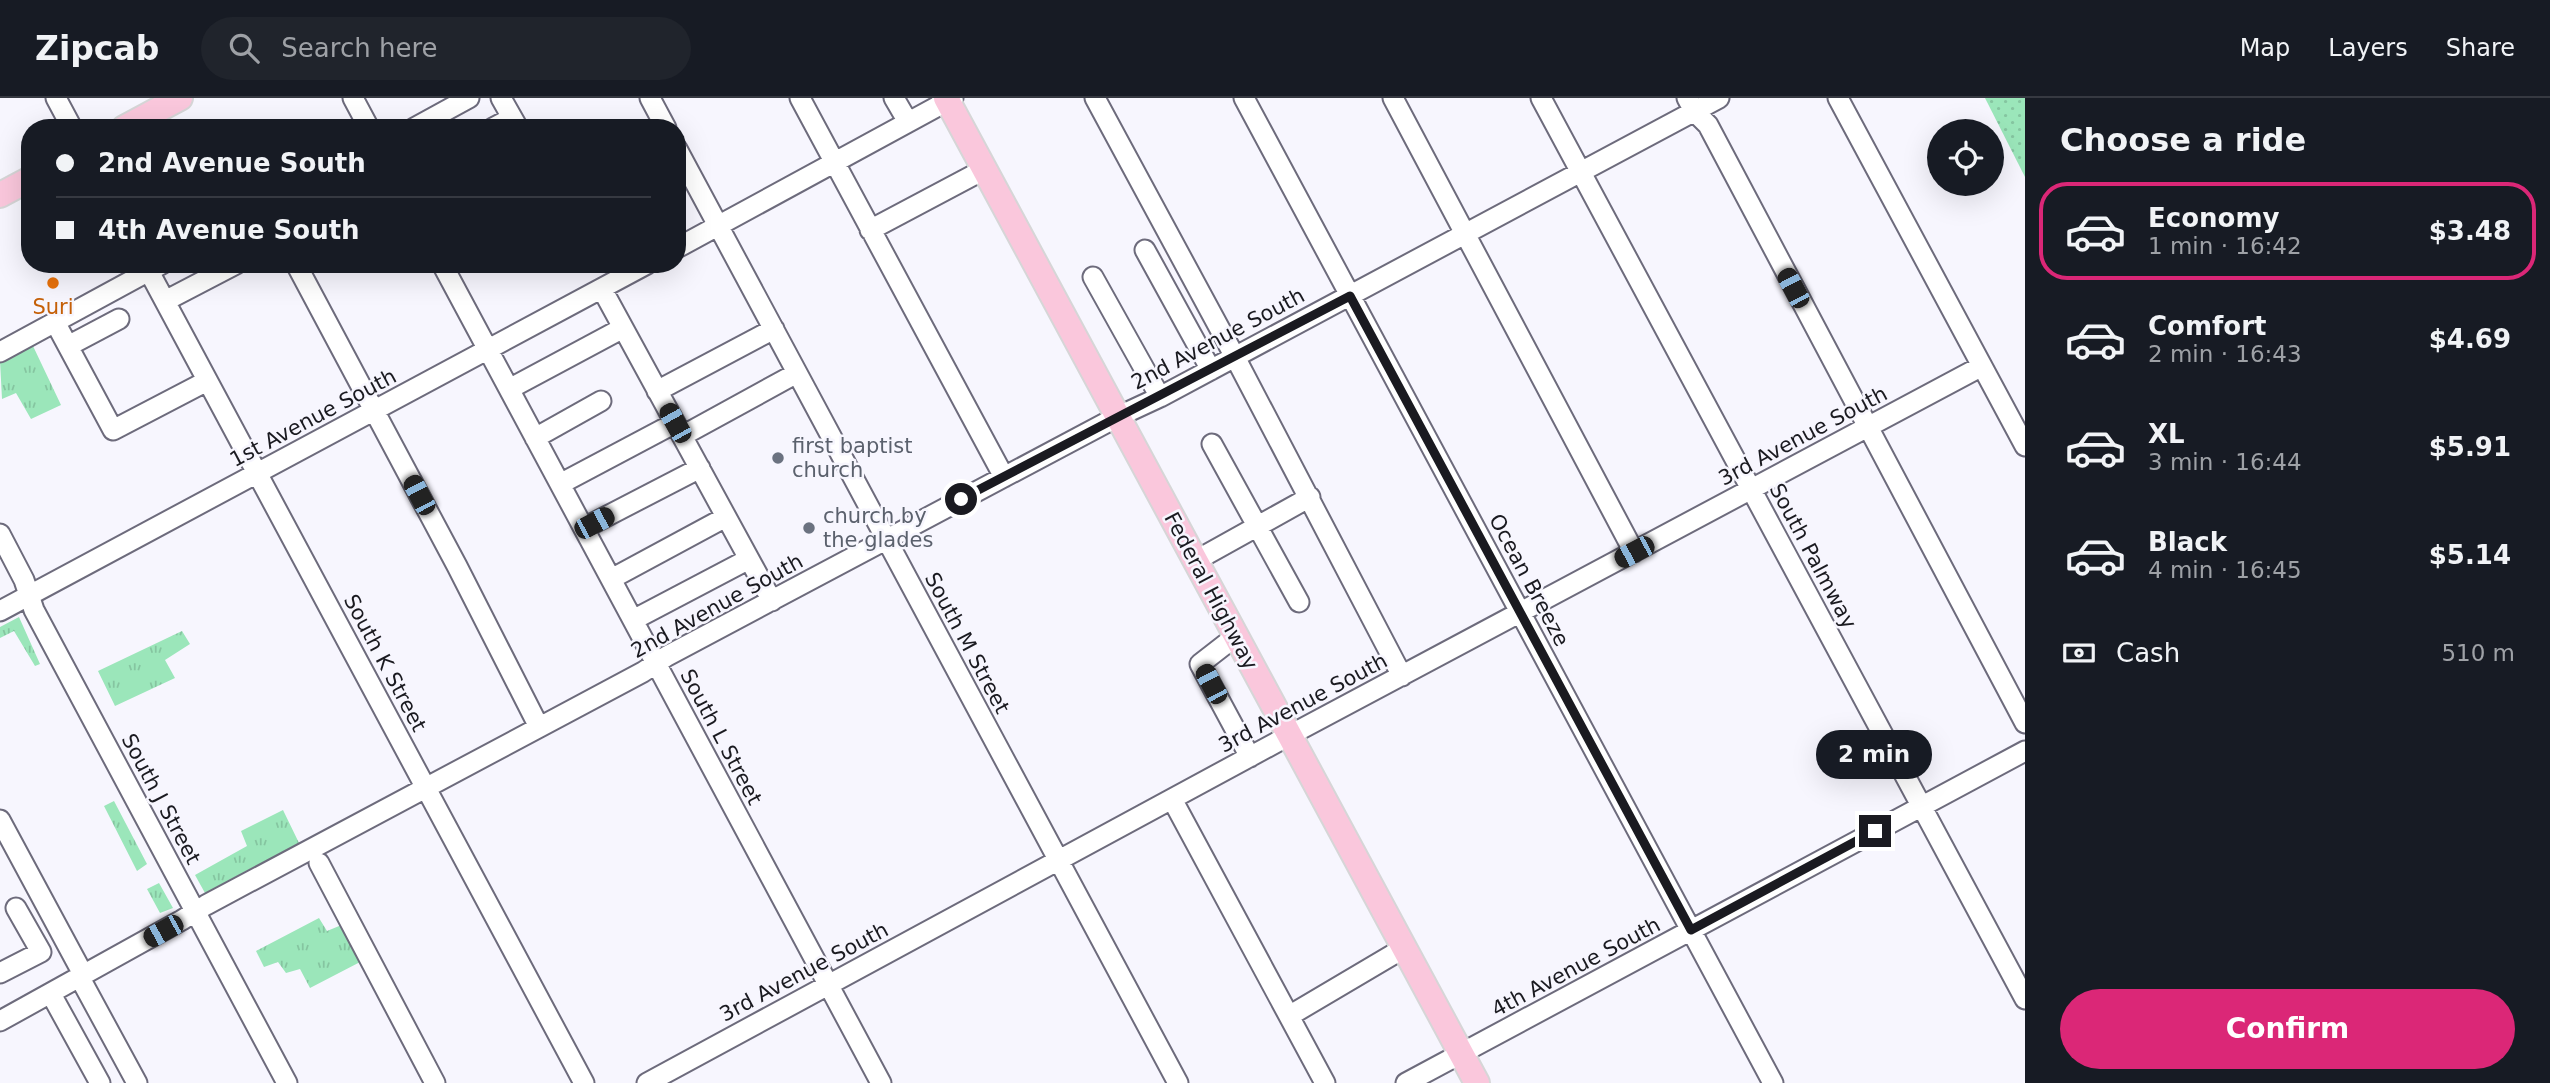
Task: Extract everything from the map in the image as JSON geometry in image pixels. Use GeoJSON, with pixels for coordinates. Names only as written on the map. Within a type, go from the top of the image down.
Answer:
{"type":"FeatureCollection","features":[{"type":"Feature","properties":{"kind":"main road"},"geometry":{"type":"LineString","coordinates":[[141,119],[180,98]]}},
{"type":"Feature","properties":{"kind":"main road","name":"Federal Highway"},"geometry":{"type":"LineString","coordinates":[[949,99],[1117,417],[1477,1083]]}},
{"type":"Feature","properties":{"kind":"main road"},"geometry":{"type":"LineString","coordinates":[[0,195],[21,184]]}},
{"type":"Feature","properties":{"kind":"street"},"geometry":{"type":"LineString","coordinates":[[56,98],[67,119]]}},
{"type":"Feature","properties":{"kind":"street"},"geometry":{"type":"LineString","coordinates":[[353,98],[364,119]]}},
{"type":"Feature","properties":{"kind":"street"},"geometry":{"type":"LineString","coordinates":[[430,119],[468,98]]}},
{"type":"Feature","properties":{"kind":"street"},"geometry":{"type":"LineString","coordinates":[[501,98],[513,119]]}},
{"type":"Feature","properties":{"kind":"street"},"geometry":{"type":"LineString","coordinates":[[650,98],[661,119]]}},
{"type":"Feature","properties":{"kind":"street"},"geometry":{"type":"LineString","coordinates":[[800,98],[1004,477]]}},
{"type":"Feature","properties":{"kind":"street"},"geometry":{"type":"LineString","coordinates":[[894,98],[908,122]]}},
{"type":"Feature","properties":{"kind":"street"},"geometry":{"type":"LineString","coordinates":[[1095,98],[1310,497],[1402,676]]}},
{"type":"Feature","properties":{"kind":"street","name":"Ocean Breeze"},"geometry":{"type":"LineString","coordinates":[[1244,98],[1773,1083]]}},
{"type":"Feature","properties":{"kind":"street"},"geometry":{"type":"LineString","coordinates":[[1393,98],[1634,552]]}},
{"type":"Feature","properties":{"kind":"street","name":"South Palmway"},"geometry":{"type":"LineString","coordinates":[[1541,98],[2025,999]]}},
{"type":"Feature","properties":{"kind":"street","name":"2nd Avenue South"},"geometry":{"type":"LineString","coordinates":[[0,1021],[206,905],[657,664],[667,656],[1581,172],[1691,105],[1719,98]]}},
{"type":"Feature","properties":{"kind":"street"},"geometry":{"type":"LineString","coordinates":[[1838,98],[2025,446]]}},
{"type":"Feature","properties":{"kind":"street"},"geometry":{"type":"LineString","coordinates":[[686,243],[949,99]]}},
{"type":"Feature","properties":{"kind":"street"},"geometry":{"type":"LineString","coordinates":[[1691,105],[1708,125],[2025,723]]}},
{"type":"Feature","properties":{"kind":"street","name":"South M Street"},"geometry":{"type":"LineString","coordinates":[[686,166],[1178,1083]]}},
{"type":"Feature","properties":{"kind":"street"},"geometry":{"type":"LineString","coordinates":[[870,230],[985,169]]}},
{"type":"Feature","properties":{"kind":"street"},"geometry":{"type":"LineString","coordinates":[[1145,250],[1211,370]]}},
{"type":"Feature","properties":{"kind":"street"},"geometry":{"type":"LineString","coordinates":[[2,347],[55,322],[141,273]]}},
{"type":"Feature","properties":{"kind":"street","name":"South K Street"},"geometry":{"type":"LineString","coordinates":[[154,273],[165,301],[584,1083]]}},
{"type":"Feature","properties":{"kind":"street"},"geometry":{"type":"LineString","coordinates":[[165,301],[219,273]]}},
{"type":"Feature","properties":{"kind":"street"},"geometry":{"type":"LineString","coordinates":[[301,273],[539,727]]}},
{"type":"Feature","properties":{"kind":"street","name":"South L Street"},"geometry":{"type":"LineString","coordinates":[[447,273],[881,1083]]}},
{"type":"Feature","properties":{"kind":"street","name":"1st Avenue South"},"geometry":{"type":"LineString","coordinates":[[0,611],[630,273]]}},
{"type":"Feature","properties":{"kind":"street"},"geometry":{"type":"LineString","coordinates":[[1093,277],[1160,397]]}},
{"type":"Feature","properties":{"kind":"street"},"geometry":{"type":"LineString","coordinates":[[601,289],[772,601]]}},
{"type":"Feature","properties":{"kind":"street"},"geometry":{"type":"LineString","coordinates":[[68,346],[119,319]]}},
{"type":"Feature","properties":{"kind":"street"},"geometry":{"type":"LineString","coordinates":[[55,322],[113,430],[208,381]]}},
{"type":"Feature","properties":{"kind":"street"},"geometry":{"type":"LineString","coordinates":[[509,389],[623,328]]}},
{"type":"Feature","properties":{"kind":"street"},"geometry":{"type":"LineString","coordinates":[[657,391],[774,329]]}},
{"type":"Feature","properties":{"kind":"street","name":"3rd Avenue South"},"geometry":{"type":"LineString","coordinates":[[647,1083],[1290,735],[1982,366]]}},
{"type":"Feature","properties":{"kind":"street"},"geometry":{"type":"LineString","coordinates":[[560,484],[797,373]]}},
{"type":"Feature","properties":{"kind":"street"},"geometry":{"type":"LineString","coordinates":[[535,438],[601,401]]}},
{"type":"Feature","properties":{"kind":"street"},"geometry":{"type":"LineString","coordinates":[[1212,444],[1299,602]]}},
{"type":"Feature","properties":{"kind":"street"},"geometry":{"type":"LineString","coordinates":[[584,528],[700,468]]}},
{"type":"Feature","properties":{"kind":"street"},"geometry":{"type":"LineString","coordinates":[[1195,561],[1310,497]]}},
{"type":"Feature","properties":{"kind":"street"},"geometry":{"type":"LineString","coordinates":[[611,579],[726,517]]}},
{"type":"Feature","properties":{"kind":"street","name":"South J Street"},"geometry":{"type":"LineString","coordinates":[[0,534],[24,580],[28,596],[287,1083]]}},
{"type":"Feature","properties":{"kind":"street"},"geometry":{"type":"LineString","coordinates":[[633,620],[749,559]]}},
{"type":"Feature","properties":{"kind":"street"},"geometry":{"type":"LineString","coordinates":[[1236,636],[1200,664],[1250,757]]}},
{"type":"Feature","properties":{"kind":"street","name":"4th Avenue South"},"geometry":{"type":"LineString","coordinates":[[1406,1083],[2025,751]]}},
{"type":"Feature","properties":{"kind":"street"},"geometry":{"type":"LineString","coordinates":[[1172,799],[1325,1083]]}},
{"type":"Feature","properties":{"kind":"street"},"geometry":{"type":"LineString","coordinates":[[0,820],[137,1083]]}},
{"type":"Feature","properties":{"kind":"street"},"geometry":{"type":"LineString","coordinates":[[319,863],[435,1083]]}},
{"type":"Feature","properties":{"kind":"street"},"geometry":{"type":"LineString","coordinates":[[0,973],[41,952],[16,908]]}},
{"type":"Feature","properties":{"kind":"street"},"geometry":{"type":"LineString","coordinates":[[1289,1016],[1404,948]]}},
{"type":"Feature","properties":{"kind":"street"},"geometry":{"type":"LineString","coordinates":[[51,993],[100,1083]]}},
{"type":"Feature","properties":{"kind":"green space"},"geometry":{"type":"Polygon","coordinates":[[[1985,98],[2025,98],[2025,177],[2004,136],[2004,119],[1996,119],[1985,98]]]}},
{"type":"Feature","properties":{"kind":"green space"},"geometry":{"type":"Polygon","coordinates":[[[33,346],[61,405],[31,419],[16,393],[2,399],[0,361],[33,346]]]}},
{"type":"Feature","properties":{"kind":"green space"},"geometry":{"type":"Polygon","coordinates":[[[19,617],[40,664],[35,666],[14,631],[0,638],[0,627],[19,617]]]}},
{"type":"Feature","properties":{"kind":"green space"},"geometry":{"type":"Polygon","coordinates":[[[182,631],[190,644],[165,660],[175,678],[115,706],[98,671],[182,631]]]}},
{"type":"Feature","properties":{"kind":"green space"},"geometry":{"type":"Polygon","coordinates":[[[114,801],[147,864],[137,871],[104,806],[114,801]]]}},
{"type":"Feature","properties":{"kind":"green space"},"geometry":{"type":"Polygon","coordinates":[[[283,810],[299,843],[205,893],[195,875],[247,846],[241,831],[283,810]]]}},
{"type":"Feature","properties":{"kind":"green space"},"geometry":{"type":"Polygon","coordinates":[[[159,883],[173,908],[160,913],[147,889],[159,883]]]}},
{"type":"Feature","properties":{"kind":"green space"},"geometry":{"type":"Polygon","coordinates":[[[319,918],[327,931],[344,924],[364,960],[310,988],[300,969],[286,973],[278,962],[264,967],[256,951],[319,918]]]}},
{"type":"Feature","properties":{"kind":"place","name":"Suri"},"geometry":{"type":"Point","coordinates":[53,283]}},
{"type":"Feature","properties":{"kind":"place","name":"first baptist church"},"geometry":{"type":"Point","coordinates":[778,458]}},
{"type":"Feature","properties":{"kind":"place","name":"church by the glades"},"geometry":{"type":"Point","coordinates":[809,528]}},
{"type":"Feature","properties":{"kind":"route"},"geometry":{"type":"LineString","coordinates":[[961,499],[1350,296],[1691,930],[1875,831]]}}]}
